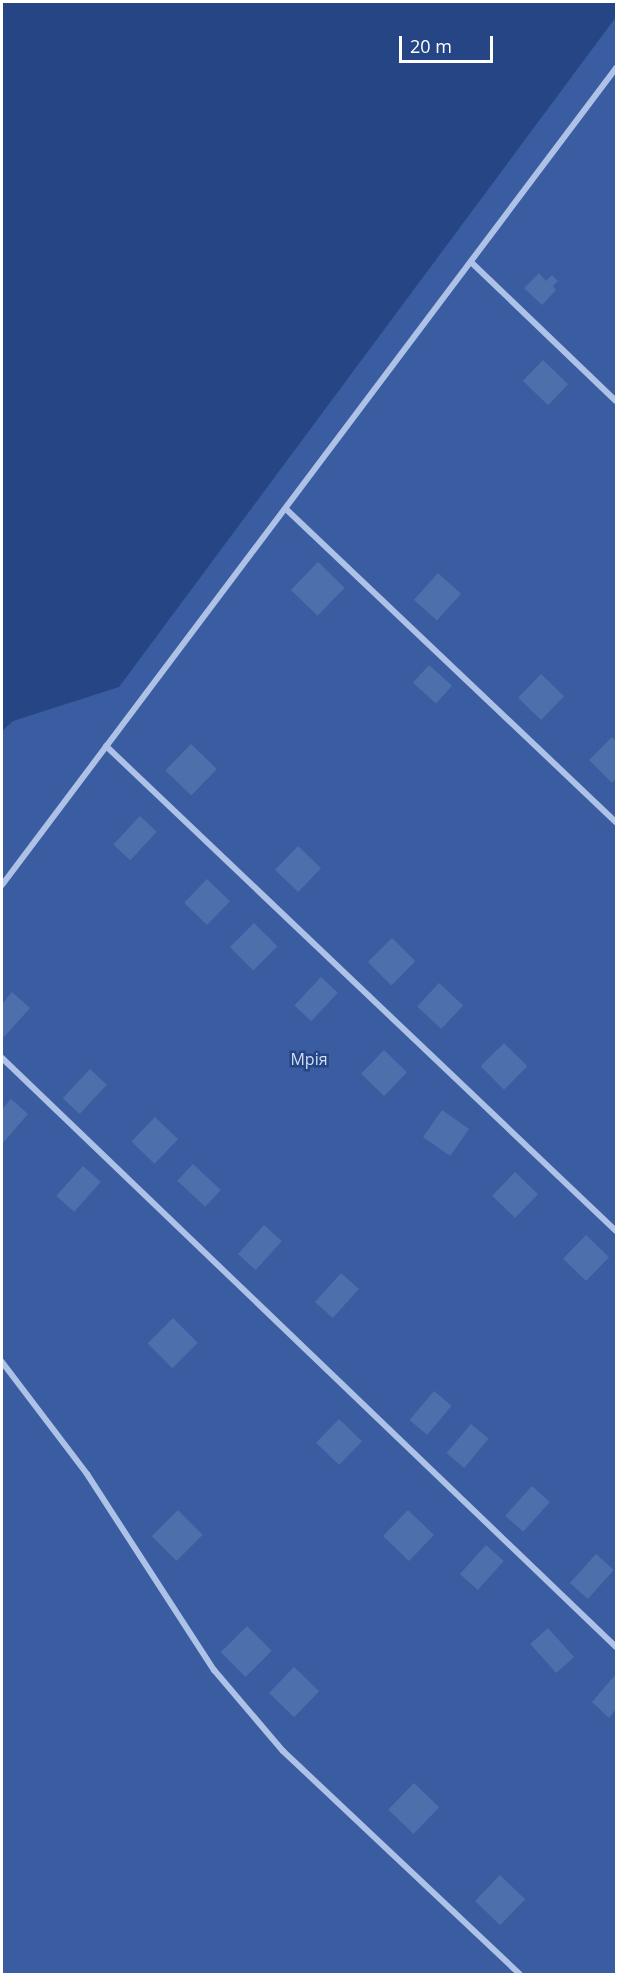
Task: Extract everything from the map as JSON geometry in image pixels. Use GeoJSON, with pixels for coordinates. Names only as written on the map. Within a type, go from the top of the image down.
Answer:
{"type":"FeatureCollection","features":[{"type":"Feature","properties":{"kind":"street"},"geometry":{"type":"LineString","coordinates":[[2,885],[472,263],[616,68]]}},
{"type":"Feature","properties":{"kind":"street"},"geometry":{"type":"LineString","coordinates":[[472,263],[616,402]]}},
{"type":"Feature","properties":{"kind":"street"},"geometry":{"type":"LineString","coordinates":[[286,509],[616,822]]}},
{"type":"Feature","properties":{"kind":"street"},"geometry":{"type":"LineString","coordinates":[[106,746],[616,1231]]}},
{"type":"Feature","properties":{"kind":"street"},"geometry":{"type":"LineString","coordinates":[[2,1058],[616,1647]]}},
{"type":"Feature","properties":{"kind":"street"},"geometry":{"type":"LineString","coordinates":[[2,1362],[87,1474],[214,1670],[283,1751],[520,1974]]}},
{"type":"Feature","properties":{"kind":"green space","name":"Мрія"},"geometry":{"type":"Polygon","coordinates":[[[616,17],[616,1974],[2,1974],[2,731],[13,721],[119,687],[616,17]]]}},
{"type":"Feature","properties":{"kind":"building"},"geometry":{"type":"Polygon","coordinates":[[[539,273],[546,281],[552,275],[558,281],[553,286],[556,290],[542,305],[524,288],[539,273]]]}},
{"type":"Feature","properties":{"kind":"building"},"geometry":{"type":"Polygon","coordinates":[[[543,360],[568,384],[548,405],[523,381],[543,360]]]}},
{"type":"Feature","properties":{"kind":"building"},"geometry":{"type":"Polygon","coordinates":[[[318,562],[345,588],[318,616],[291,590],[318,562]]]}},
{"type":"Feature","properties":{"kind":"building"},"geometry":{"type":"Polygon","coordinates":[[[438,573],[461,594],[437,620],[414,600],[438,573]]]}},
{"type":"Feature","properties":{"kind":"building"},"geometry":{"type":"Polygon","coordinates":[[[429,665],[452,686],[436,704],[413,683],[429,665]]]}},
{"type":"Feature","properties":{"kind":"building"},"geometry":{"type":"Polygon","coordinates":[[[541,674],[564,696],[541,720],[518,698],[541,674]]]}},
{"type":"Feature","properties":{"kind":"building"},"geometry":{"type":"Polygon","coordinates":[[[612,737],[616,741],[616,778],[612,783],[589,760],[612,737]]]}},
{"type":"Feature","properties":{"kind":"building"},"geometry":{"type":"Polygon","coordinates":[[[191,744],[217,769],[191,796],[165,771],[191,744]]]}},
{"type":"Feature","properties":{"kind":"building"},"geometry":{"type":"Polygon","coordinates":[[[140,816],[157,832],[130,860],[113,845],[140,816]]]}},
{"type":"Feature","properties":{"kind":"building"},"geometry":{"type":"Polygon","coordinates":[[[298,846],[321,868],[298,892],[275,870],[298,846]]]}},
{"type":"Feature","properties":{"kind":"building"},"geometry":{"type":"Polygon","coordinates":[[[207,879],[230,901],[207,925],[184,903],[207,879]]]}},
{"type":"Feature","properties":{"kind":"building"},"geometry":{"type":"Polygon","coordinates":[[[254,923],[277,946],[253,970],[230,947],[254,923]]]}},
{"type":"Feature","properties":{"kind":"building"},"geometry":{"type":"Polygon","coordinates":[[[392,938],[415,961],[391,985],[368,962],[392,938]]]}},
{"type":"Feature","properties":{"kind":"building"},"geometry":{"type":"Polygon","coordinates":[[[321,977],[338,993],[311,1021],[294,1006],[321,977]]]}},
{"type":"Feature","properties":{"kind":"building"},"geometry":{"type":"Polygon","coordinates":[[[439,983],[463,1006],[441,1029],[417,1006],[439,983]]]}},
{"type":"Feature","properties":{"kind":"building"},"geometry":{"type":"Polygon","coordinates":[[[12,992],[30,1008],[4,1037],[2,1035],[2,1004],[12,992]]]}},
{"type":"Feature","properties":{"kind":"building"},"geometry":{"type":"Polygon","coordinates":[[[504,1043],[527,1066],[504,1090],[481,1066],[504,1043]]]}},
{"type":"Feature","properties":{"kind":"building"},"geometry":{"type":"Polygon","coordinates":[[[384,1050],[407,1072],[384,1096],[361,1074],[384,1050]]]}},
{"type":"Feature","properties":{"kind":"building"},"geometry":{"type":"Polygon","coordinates":[[[90,1069],[107,1085],[80,1114],[63,1098],[90,1069]]]}},
{"type":"Feature","properties":{"kind":"building"},"geometry":{"type":"Polygon","coordinates":[[[11,1099],[28,1114],[2,1144],[2,1109],[11,1099]]]}},
{"type":"Feature","properties":{"kind":"building"},"geometry":{"type":"Polygon","coordinates":[[[442,1110],[469,1129],[450,1156],[423,1137],[442,1110]]]}},
{"type":"Feature","properties":{"kind":"building"},"geometry":{"type":"Polygon","coordinates":[[[155,1117],[178,1139],[154,1164],[131,1141],[155,1117]]]}},
{"type":"Feature","properties":{"kind":"building"},"geometry":{"type":"Polygon","coordinates":[[[193,1164],[221,1190],[205,1207],[177,1181],[193,1164]]]}},
{"type":"Feature","properties":{"kind":"building"},"geometry":{"type":"Polygon","coordinates":[[[83,1166],[101,1182],[74,1212],[56,1196],[83,1166]]]}},
{"type":"Feature","properties":{"kind":"building"},"geometry":{"type":"Polygon","coordinates":[[[515,1172],[538,1194],[515,1218],[492,1196],[515,1172]]]}},
{"type":"Feature","properties":{"kind":"building"},"geometry":{"type":"Polygon","coordinates":[[[264,1225],[282,1241],[256,1270],[238,1254],[264,1225]]]}},
{"type":"Feature","properties":{"kind":"building"},"geometry":{"type":"Polygon","coordinates":[[[586,1235],[609,1257],[586,1281],[563,1259],[586,1235]]]}},
{"type":"Feature","properties":{"kind":"building"},"geometry":{"type":"Polygon","coordinates":[[[341,1273],[359,1289],[333,1318],[315,1302],[341,1273]]]}},
{"type":"Feature","properties":{"kind":"building"},"geometry":{"type":"Polygon","coordinates":[[[173,1318],[198,1343],[172,1368],[148,1343],[173,1318]]]}},
{"type":"Feature","properties":{"kind":"building"},"geometry":{"type":"Polygon","coordinates":[[[434,1391],[452,1406],[427,1435],[410,1420],[434,1391]]]}},
{"type":"Feature","properties":{"kind":"building"},"geometry":{"type":"Polygon","coordinates":[[[339,1419],[362,1441],[339,1465],[316,1443],[339,1419]]]}},
{"type":"Feature","properties":{"kind":"building"},"geometry":{"type":"Polygon","coordinates":[[[471,1424],[489,1439],[464,1468],[447,1453],[471,1424]]]}},
{"type":"Feature","properties":{"kind":"building"},"geometry":{"type":"Polygon","coordinates":[[[532,1486],[550,1502],[523,1532],[505,1516],[532,1486]]]}},
{"type":"Feature","properties":{"kind":"building"},"geometry":{"type":"Polygon","coordinates":[[[178,1510],[203,1535],[177,1561],[152,1536],[178,1510]]]}},
{"type":"Feature","properties":{"kind":"building"},"geometry":{"type":"Polygon","coordinates":[[[408,1510],[434,1535],[409,1561],[383,1536],[408,1510]]]}},
{"type":"Feature","properties":{"kind":"building"},"geometry":{"type":"Polygon","coordinates":[[[486,1545],[504,1561],[478,1590],[460,1574],[486,1545]]]}},
{"type":"Feature","properties":{"kind":"building"},"geometry":{"type":"Polygon","coordinates":[[[596,1554],[614,1570],[588,1599],[570,1583],[596,1554]]]}},
{"type":"Feature","properties":{"kind":"building"},"geometry":{"type":"Polygon","coordinates":[[[247,1626],[272,1651],[246,1677],[221,1652],[247,1626]]]}},
{"type":"Feature","properties":{"kind":"building"},"geometry":{"type":"Polygon","coordinates":[[[548,1628],[574,1657],[556,1673],[530,1644],[548,1628]]]}},
{"type":"Feature","properties":{"kind":"building"},"geometry":{"type":"Polygon","coordinates":[[[294,1667],[319,1691],[294,1717],[269,1693],[294,1667]]]}},
{"type":"Feature","properties":{"kind":"building"},"geometry":{"type":"Polygon","coordinates":[[[616,1674],[616,1709],[609,1718],[592,1702],[616,1674]]]}},
{"type":"Feature","properties":{"kind":"building"},"geometry":{"type":"Polygon","coordinates":[[[414,1783],[439,1807],[413,1834],[388,1810],[414,1783]]]}},
{"type":"Feature","properties":{"kind":"building"},"geometry":{"type":"Polygon","coordinates":[[[500,1875],[525,1899],[500,1925],[475,1901],[500,1875]]]}}]}
